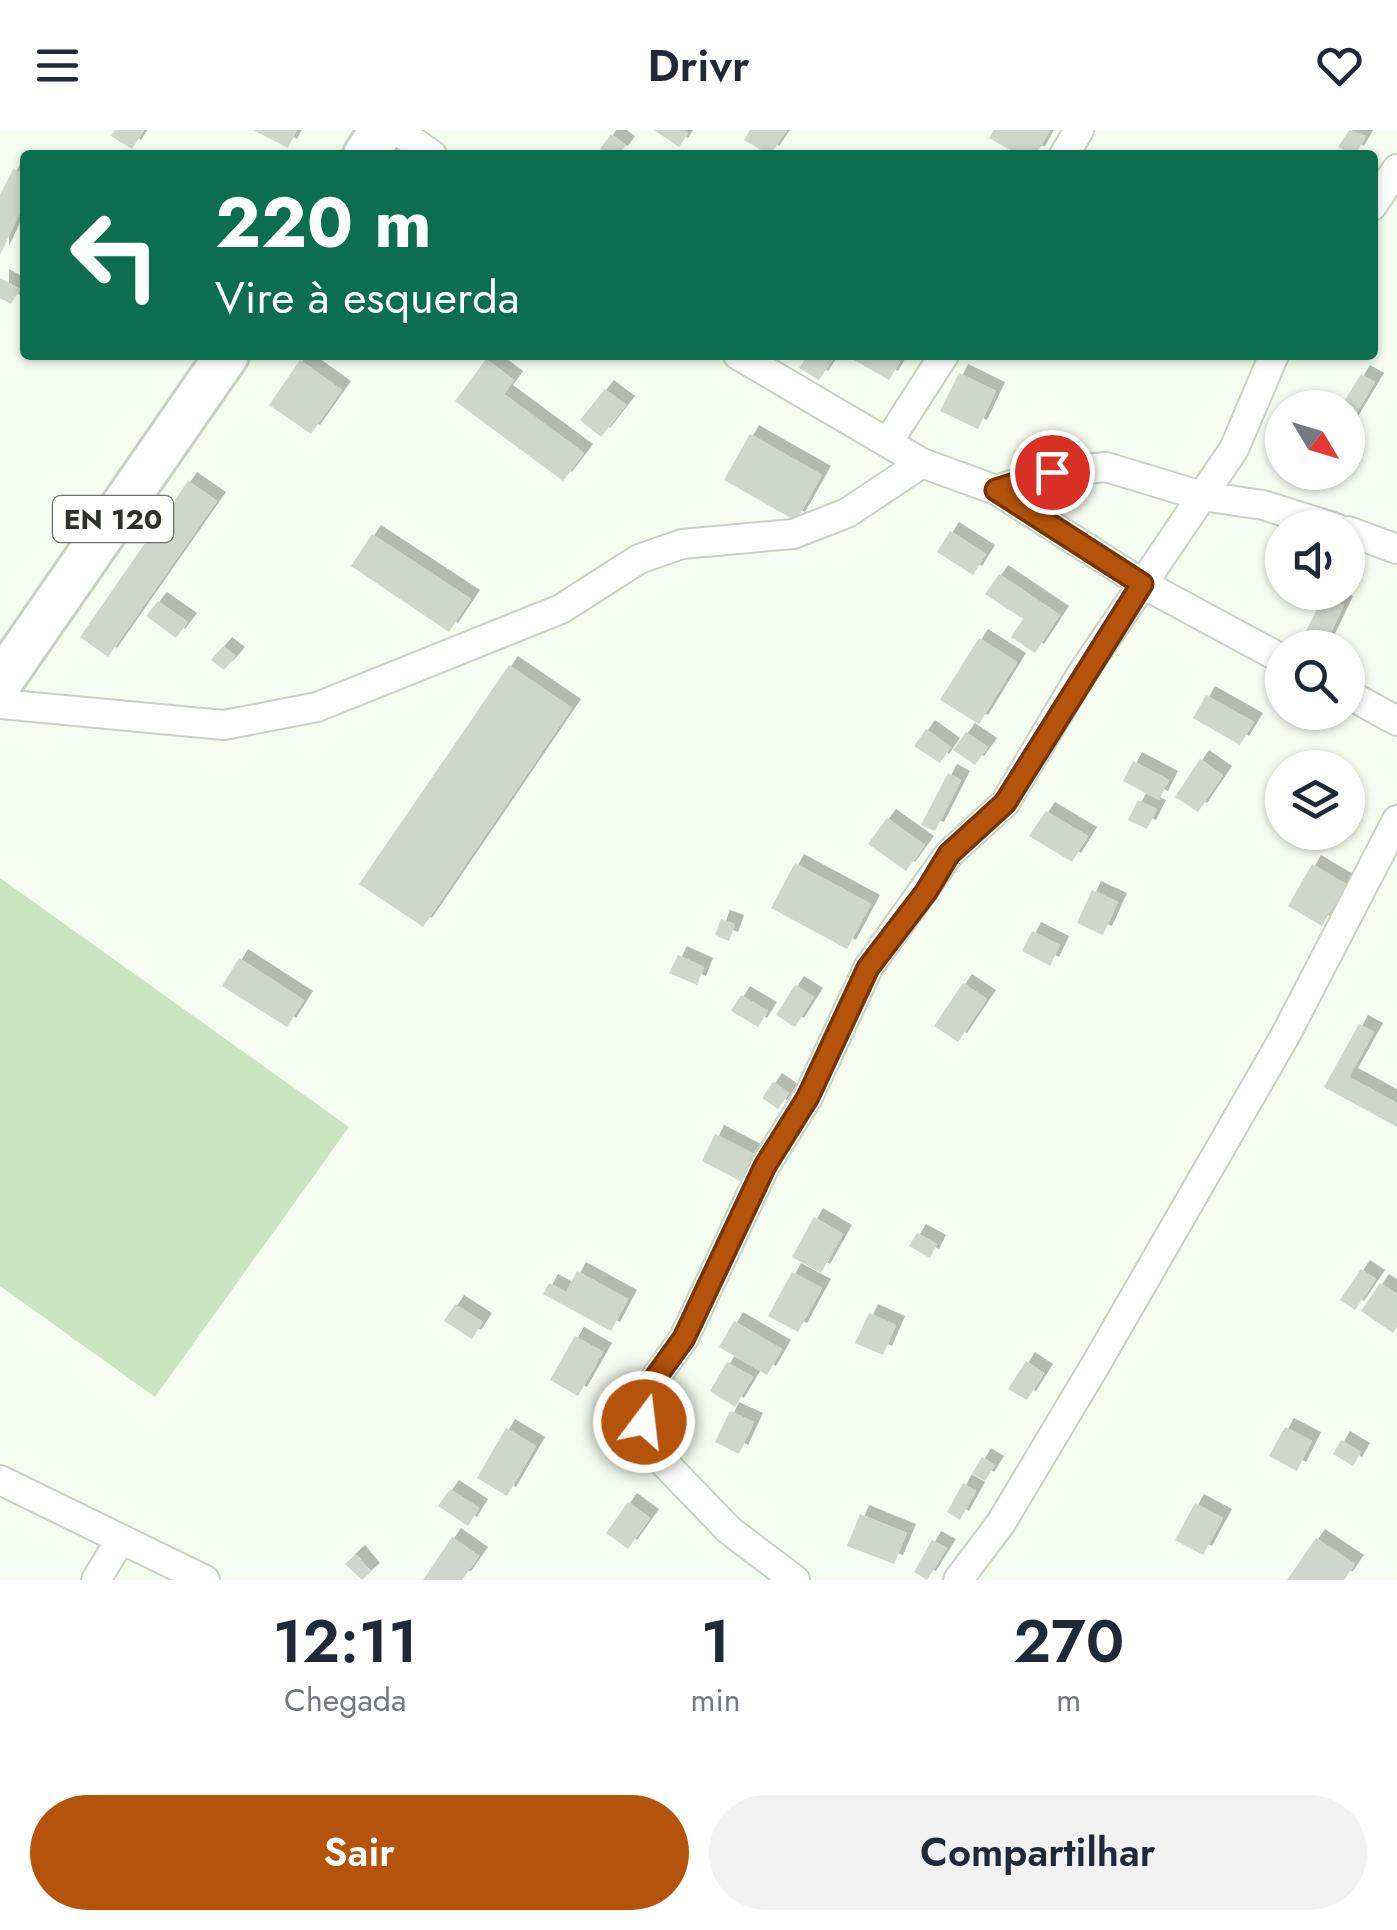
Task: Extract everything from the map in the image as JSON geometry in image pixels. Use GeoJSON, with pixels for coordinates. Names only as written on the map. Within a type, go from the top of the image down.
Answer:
{"type":"FeatureCollection","features":[{"type":"Feature","properties":{"kind":"main road","name":"EN 120"},"geometry":{"type":"LineString","coordinates":[[0,684],[224,360]]}},
{"type":"Feature","properties":{"kind":"street"},"geometry":{"type":"LineString","coordinates":[[398,130],[425,150]]}},
{"type":"Feature","properties":{"kind":"street"},"geometry":{"type":"LineString","coordinates":[[1378,197],[1397,169]]}},
{"type":"Feature","properties":{"kind":"street"},"geometry":{"type":"LineString","coordinates":[[747,360],[922,463],[996,490],[1142,584],[1265,650]]}},
{"type":"Feature","properties":{"kind":"street"},"geometry":{"type":"LineString","coordinates":[[888,442],[941,360]]}},
{"type":"Feature","properties":{"kind":"street"},"geometry":{"type":"LineString","coordinates":[[795,1580],[729,1530],[649,1447],[644,1422],[648,1388],[684,1338],[765,1166],[808,1097],[868,968],[926,892],[949,854],[1005,803],[1142,584],[1234,449],[1272,360]]}},
{"type":"Feature","properties":{"kind":"street"},"geometry":{"type":"LineString","coordinates":[[0,704],[224,725],[316,708],[561,610],[639,559],[682,544],[792,534],[847,513],[922,463]]}},
{"type":"Feature","properties":{"kind":"street"},"geometry":{"type":"LineString","coordinates":[[996,490],[1052,472],[1106,467],[1202,496],[1279,510]]}},
{"type":"Feature","properties":{"kind":"street"},"geometry":{"type":"LineString","coordinates":[[1365,537],[1397,549]]}},
{"type":"Feature","properties":{"kind":"street"},"geometry":{"type":"LineString","coordinates":[[1365,703],[1397,721]]}},
{"type":"Feature","properties":{"kind":"street"},"geometry":{"type":"LineString","coordinates":[[958,1580],[1001,1523],[1096,1364],[1285,1036],[1397,820]]}},
{"type":"Feature","properties":{"kind":"street"},"geometry":{"type":"LineString","coordinates":[[0,1480],[205,1580]]}},
{"type":"Feature","properties":{"kind":"street"},"geometry":{"type":"LineString","coordinates":[[96,1580],[121,1539]]}},
{"type":"Feature","properties":{"kind":"green space"},"geometry":{"type":"Polygon","coordinates":[[[0,878],[349,1127],[155,1397],[0,1286],[0,878]]]}},
{"type":"Feature","properties":{"kind":"building"},"geometry":{"type":"Polygon","coordinates":[[[115,130],[144,130],[132,149],[111,136],[115,130]]]}},
{"type":"Feature","properties":{"kind":"building"},"geometry":{"type":"Polygon","coordinates":[[[253,130],[297,130],[288,148],[253,130]]]}},
{"type":"Feature","properties":{"kind":"building"},"geometry":{"type":"Polygon","coordinates":[[[654,130],[683,130],[688,133],[679,147],[654,130]]]}},
{"type":"Feature","properties":{"kind":"building"},"geometry":{"type":"Polygon","coordinates":[[[750,130],[787,130],[773,150],[761,150],[744,140],[750,130]]]}},
{"type":"Feature","properties":{"kind":"building"},"geometry":{"type":"Polygon","coordinates":[[[994,130],[1050,130],[1039,150],[1010,150],[989,138],[994,130]]]}},
{"type":"Feature","properties":{"kind":"building"},"geometry":{"type":"Polygon","coordinates":[[[1349,130],[1366,136],[1358,150],[1338,147],[1349,130]]]}},
{"type":"Feature","properties":{"kind":"building"},"geometry":{"type":"Polygon","coordinates":[[[611,134],[626,145],[622,150],[600,149],[611,134]]]}},
{"type":"Feature","properties":{"kind":"building"},"geometry":{"type":"Polygon","coordinates":[[[13,169],[20,172],[20,213],[0,255],[0,195],[13,169]]]}},
{"type":"Feature","properties":{"kind":"building"},"geometry":{"type":"Polygon","coordinates":[[[0,278],[20,289],[11,304],[0,298],[0,278]]]}},
{"type":"Feature","properties":{"kind":"building"},"geometry":{"type":"Polygon","coordinates":[[[300,360],[342,390],[311,434],[269,405],[300,360]]]}},
{"type":"Feature","properties":{"kind":"building"},"geometry":{"type":"Polygon","coordinates":[[[487,360],[514,380],[504,394],[584,453],[563,481],[455,401],[487,360]]]}},
{"type":"Feature","properties":{"kind":"building"},"geometry":{"type":"Polygon","coordinates":[[[805,360],[832,360],[819,380],[799,368],[805,360]]]}},
{"type":"Feature","properties":{"kind":"building"},"geometry":{"type":"Polygon","coordinates":[[[854,360],[901,360],[889,380],[854,360]]]}},
{"type":"Feature","properties":{"kind":"building"},"geometry":{"type":"Polygon","coordinates":[[[959,373],[996,391],[978,429],[940,411],[959,373]]]}},
{"type":"Feature","properties":{"kind":"building"},"geometry":{"type":"Polygon","coordinates":[[[1361,374],[1375,382],[1365,399],[1365,390],[1351,390],[1361,374]]]}},
{"type":"Feature","properties":{"kind":"building"},"geometry":{"type":"Polygon","coordinates":[[[605,389],[626,405],[601,437],[580,420],[605,389]]]}},
{"type":"Feature","properties":{"kind":"building"},"geometry":{"type":"Polygon","coordinates":[[[750,434],[822,475],[796,521],[724,480],[750,434]]]}},
{"type":"Feature","properties":{"kind":"building"},"geometry":{"type":"Polygon","coordinates":[[[188,481],[217,501],[108,657],[80,637],[188,481]]]}},
{"type":"Feature","properties":{"kind":"building"},"geometry":{"type":"Polygon","coordinates":[[[950,531],[986,554],[973,575],[937,552],[950,531]]]}},
{"type":"Feature","properties":{"kind":"building"},"geometry":{"type":"Polygon","coordinates":[[[372,534],[471,599],[449,632],[351,566],[372,534]]]}},
{"type":"Feature","properties":{"kind":"building"},"geometry":{"type":"Polygon","coordinates":[[[999,574],[1060,615],[1035,653],[1011,637],[1023,619],[985,594],[999,574]]]}},
{"type":"Feature","properties":{"kind":"building"},"geometry":{"type":"Polygon","coordinates":[[[158,601],[188,622],[176,638],[146,616],[158,601]]]}},
{"type":"Feature","properties":{"kind":"building"},"geometry":{"type":"Polygon","coordinates":[[[1316,610],[1342,610],[1332,630],[1306,630],[1316,610]]]}},
{"type":"Feature","properties":{"kind":"building"},"geometry":{"type":"Polygon","coordinates":[[[979,638],[1017,662],[979,724],[940,700],[979,638]]]}},
{"type":"Feature","properties":{"kind":"building"},"geometry":{"type":"Polygon","coordinates":[[[223,646],[236,656],[224,670],[211,660],[223,646]]]}},
{"type":"Feature","properties":{"kind":"building"},"geometry":{"type":"Polygon","coordinates":[[[509,665],[572,708],[423,927],[359,884],[509,665]]]}},
{"type":"Feature","properties":{"kind":"building"},"geometry":{"type":"Polygon","coordinates":[[[1206,695],[1254,722],[1240,745],[1193,718],[1206,695]]]}},
{"type":"Feature","properties":{"kind":"building"},"geometry":{"type":"Polygon","coordinates":[[[926,729],[951,747],[940,763],[914,746],[926,729]]]}},
{"type":"Feature","properties":{"kind":"building"},"geometry":{"type":"Polygon","coordinates":[[[966,732],[988,747],[975,765],[953,750],[966,732]]]}},
{"type":"Feature","properties":{"kind":"building"},"geometry":{"type":"Polygon","coordinates":[[[1200,759],[1223,775],[1198,812],[1175,797],[1200,759]]]}},
{"type":"Feature","properties":{"kind":"building"},"geometry":{"type":"Polygon","coordinates":[[[1133,761],[1169,780],[1159,800],[1123,781],[1133,761]]]}},
{"type":"Feature","properties":{"kind":"building"},"geometry":{"type":"Polygon","coordinates":[[[948,773],[961,780],[935,831],[921,825],[948,773]]]}},
{"type":"Feature","properties":{"kind":"building"},"geometry":{"type":"Polygon","coordinates":[[[1138,800],[1157,809],[1147,829],[1128,820],[1138,800]]]}},
{"type":"Feature","properties":{"kind":"building"},"geometry":{"type":"Polygon","coordinates":[[[1046,811],[1088,836],[1072,862],[1029,836],[1046,811]]]}},
{"type":"Feature","properties":{"kind":"building"},"geometry":{"type":"Polygon","coordinates":[[[887,818],[925,845],[906,871],[868,844],[887,818]]]}},
{"type":"Feature","properties":{"kind":"building"},"geometry":{"type":"Polygon","coordinates":[[[795,863],[871,904],[847,949],[771,908],[795,863]]]}},
{"type":"Feature","properties":{"kind":"building"},"geometry":{"type":"Polygon","coordinates":[[[1312,864],[1346,884],[1322,926],[1288,906],[1312,864]]]}},
{"type":"Feature","properties":{"kind":"building"},"geometry":{"type":"Polygon","coordinates":[[[1092,890],[1118,902],[1103,935],[1077,923],[1092,890]]]}},
{"type":"Feature","properties":{"kind":"building"},"geometry":{"type":"Polygon","coordinates":[[[721,919],[735,924],[729,941],[715,935],[721,919]]]}},
{"type":"Feature","properties":{"kind":"building"},"geometry":{"type":"Polygon","coordinates":[[[1032,931],[1060,945],[1050,966],[1022,951],[1032,931]]]}},
{"type":"Feature","properties":{"kind":"building"},"geometry":{"type":"Polygon","coordinates":[[[678,955],[704,967],[697,985],[669,973],[678,955]]]}},
{"type":"Feature","properties":{"kind":"building"},"geometry":{"type":"Polygon","coordinates":[[[239,958],[304,1000],[287,1027],[222,986],[239,958]]]}},
{"type":"Feature","properties":{"kind":"building"},"geometry":{"type":"Polygon","coordinates":[[[963,983],[987,999],[958,1042],[934,1026],[963,983]]]}},
{"type":"Feature","properties":{"kind":"building"},"geometry":{"type":"Polygon","coordinates":[[[795,985],[814,997],[795,1027],[776,1015],[795,985]]]}},
{"type":"Feature","properties":{"kind":"building"},"geometry":{"type":"Polygon","coordinates":[[[741,995],[768,1011],[758,1027],[731,1011],[741,995]]]}},
{"type":"Feature","properties":{"kind":"building"},"geometry":{"type":"Polygon","coordinates":[[[1359,1024],[1374,1032],[1349,1077],[1397,1103],[1397,1127],[1324,1087],[1359,1024]]]}},
{"type":"Feature","properties":{"kind":"building"},"geometry":{"type":"Polygon","coordinates":[[[773,1082],[789,1093],[778,1109],[762,1098],[773,1082]]]}},
{"type":"Feature","properties":{"kind":"building"},"geometry":{"type":"Polygon","coordinates":[[[715,1134],[754,1154],[740,1181],[702,1161],[715,1134]]]}},
{"type":"Feature","properties":{"kind":"building"},"geometry":{"type":"Polygon","coordinates":[[[814,1217],[843,1234],[821,1273],[792,1257],[814,1217]]]}},
{"type":"Feature","properties":{"kind":"building"},"geometry":{"type":"Polygon","coordinates":[[[917,1233],[937,1244],[930,1258],[909,1246],[917,1233]]]}},
{"type":"Feature","properties":{"kind":"building"},"geometry":{"type":"Polygon","coordinates":[[[1361,1269],[1376,1279],[1355,1310],[1340,1300],[1361,1269]]]}},
{"type":"Feature","properties":{"kind":"building"},"geometry":{"type":"Polygon","coordinates":[[[577,1271],[628,1299],[611,1331],[543,1294],[549,1283],[566,1292],[577,1271]]]}},
{"type":"Feature","properties":{"kind":"building"},"geometry":{"type":"Polygon","coordinates":[[[792,1272],[822,1288],[798,1332],[768,1316],[792,1272]]]}},
{"type":"Feature","properties":{"kind":"building"},"geometry":{"type":"Polygon","coordinates":[[[1380,1283],[1397,1294],[1397,1327],[1393,1333],[1361,1311],[1380,1283]]]}},
{"type":"Feature","properties":{"kind":"building"},"geometry":{"type":"Polygon","coordinates":[[[455,1304],[483,1322],[472,1339],[444,1321],[455,1304]]]}},
{"type":"Feature","properties":{"kind":"building"},"geometry":{"type":"Polygon","coordinates":[[[869,1313],[896,1325],[883,1355],[855,1343],[869,1313]]]}},
{"type":"Feature","properties":{"kind":"building"},"geometry":{"type":"Polygon","coordinates":[[[734,1321],[782,1349],[767,1375],[719,1347],[734,1321]]]}},
{"type":"Feature","properties":{"kind":"building"},"geometry":{"type":"Polygon","coordinates":[[[575,1336],[603,1352],[578,1396],[550,1380],[575,1336]]]}},
{"type":"Feature","properties":{"kind":"building"},"geometry":{"type":"Polygon","coordinates":[[[1026,1361],[1044,1373],[1027,1400],[1008,1389],[1026,1361]]]}},
{"type":"Feature","properties":{"kind":"building"},"geometry":{"type":"Polygon","coordinates":[[[727,1362],[753,1377],[735,1407],[710,1391],[727,1362]]]}},
{"type":"Feature","properties":{"kind":"building"},"geometry":{"type":"Polygon","coordinates":[[[730,1411],[754,1422],[739,1454],[715,1442],[730,1411]]]}},
{"type":"Feature","properties":{"kind":"building"},"geometry":{"type":"Polygon","coordinates":[[[1285,1427],[1312,1441],[1297,1471],[1269,1456],[1285,1427]]]}},
{"type":"Feature","properties":{"kind":"building"},"geometry":{"type":"Polygon","coordinates":[[[506,1428],[536,1446],[507,1496],[477,1478],[506,1428]]]}},
{"type":"Feature","properties":{"kind":"building"},"geometry":{"type":"Polygon","coordinates":[[[1341,1440],[1361,1452],[1353,1466],[1333,1454],[1341,1440]]]}},
{"type":"Feature","properties":{"kind":"building"},"geometry":{"type":"Polygon","coordinates":[[[982,1457],[995,1465],[985,1481],[972,1474],[982,1457]]]}},
{"type":"Feature","properties":{"kind":"building"},"geometry":{"type":"Polygon","coordinates":[[[963,1483],[976,1491],[960,1520],[947,1512],[963,1483]]]}},
{"type":"Feature","properties":{"kind":"building"},"geometry":{"type":"Polygon","coordinates":[[[450,1489],[479,1508],[468,1526],[438,1506],[450,1489]]]}},
{"type":"Feature","properties":{"kind":"building"},"geometry":{"type":"Polygon","coordinates":[[[628,1502],[650,1518],[628,1549],[606,1533],[628,1502]]]}},
{"type":"Feature","properties":{"kind":"building"},"geometry":{"type":"Polygon","coordinates":[[[1195,1503],[1223,1518],[1203,1555],[1175,1540],[1195,1503]]]}},
{"type":"Feature","properties":{"kind":"building"},"geometry":{"type":"Polygon","coordinates":[[[860,1514],[907,1533],[894,1564],[847,1546],[860,1514]]]}},
{"type":"Feature","properties":{"kind":"building"},"geometry":{"type":"Polygon","coordinates":[[[452,1537],[479,1556],[462,1580],[423,1580],[452,1537]]]}},
{"type":"Feature","properties":{"kind":"building"},"geometry":{"type":"Polygon","coordinates":[[[1316,1538],[1355,1564],[1344,1580],[1287,1580],[1316,1538]]]}},
{"type":"Feature","properties":{"kind":"building"},"geometry":{"type":"Polygon","coordinates":[[[932,1540],[947,1548],[927,1580],[914,1572],[932,1540]]]}},
{"type":"Feature","properties":{"kind":"building"},"geometry":{"type":"Polygon","coordinates":[[[356,1554],[371,1572],[362,1580],[345,1564],[356,1554]]]}},
{"type":"Feature","properties":{"kind":"route"},"geometry":{"type":"LineString","coordinates":[[644,1422],[648,1388],[684,1338],[697,1303],[765,1166],[808,1097],[868,968],[926,892],[949,854],[1005,803],[1081,675],[1142,584],[996,490],[1052,472]]}}]}
